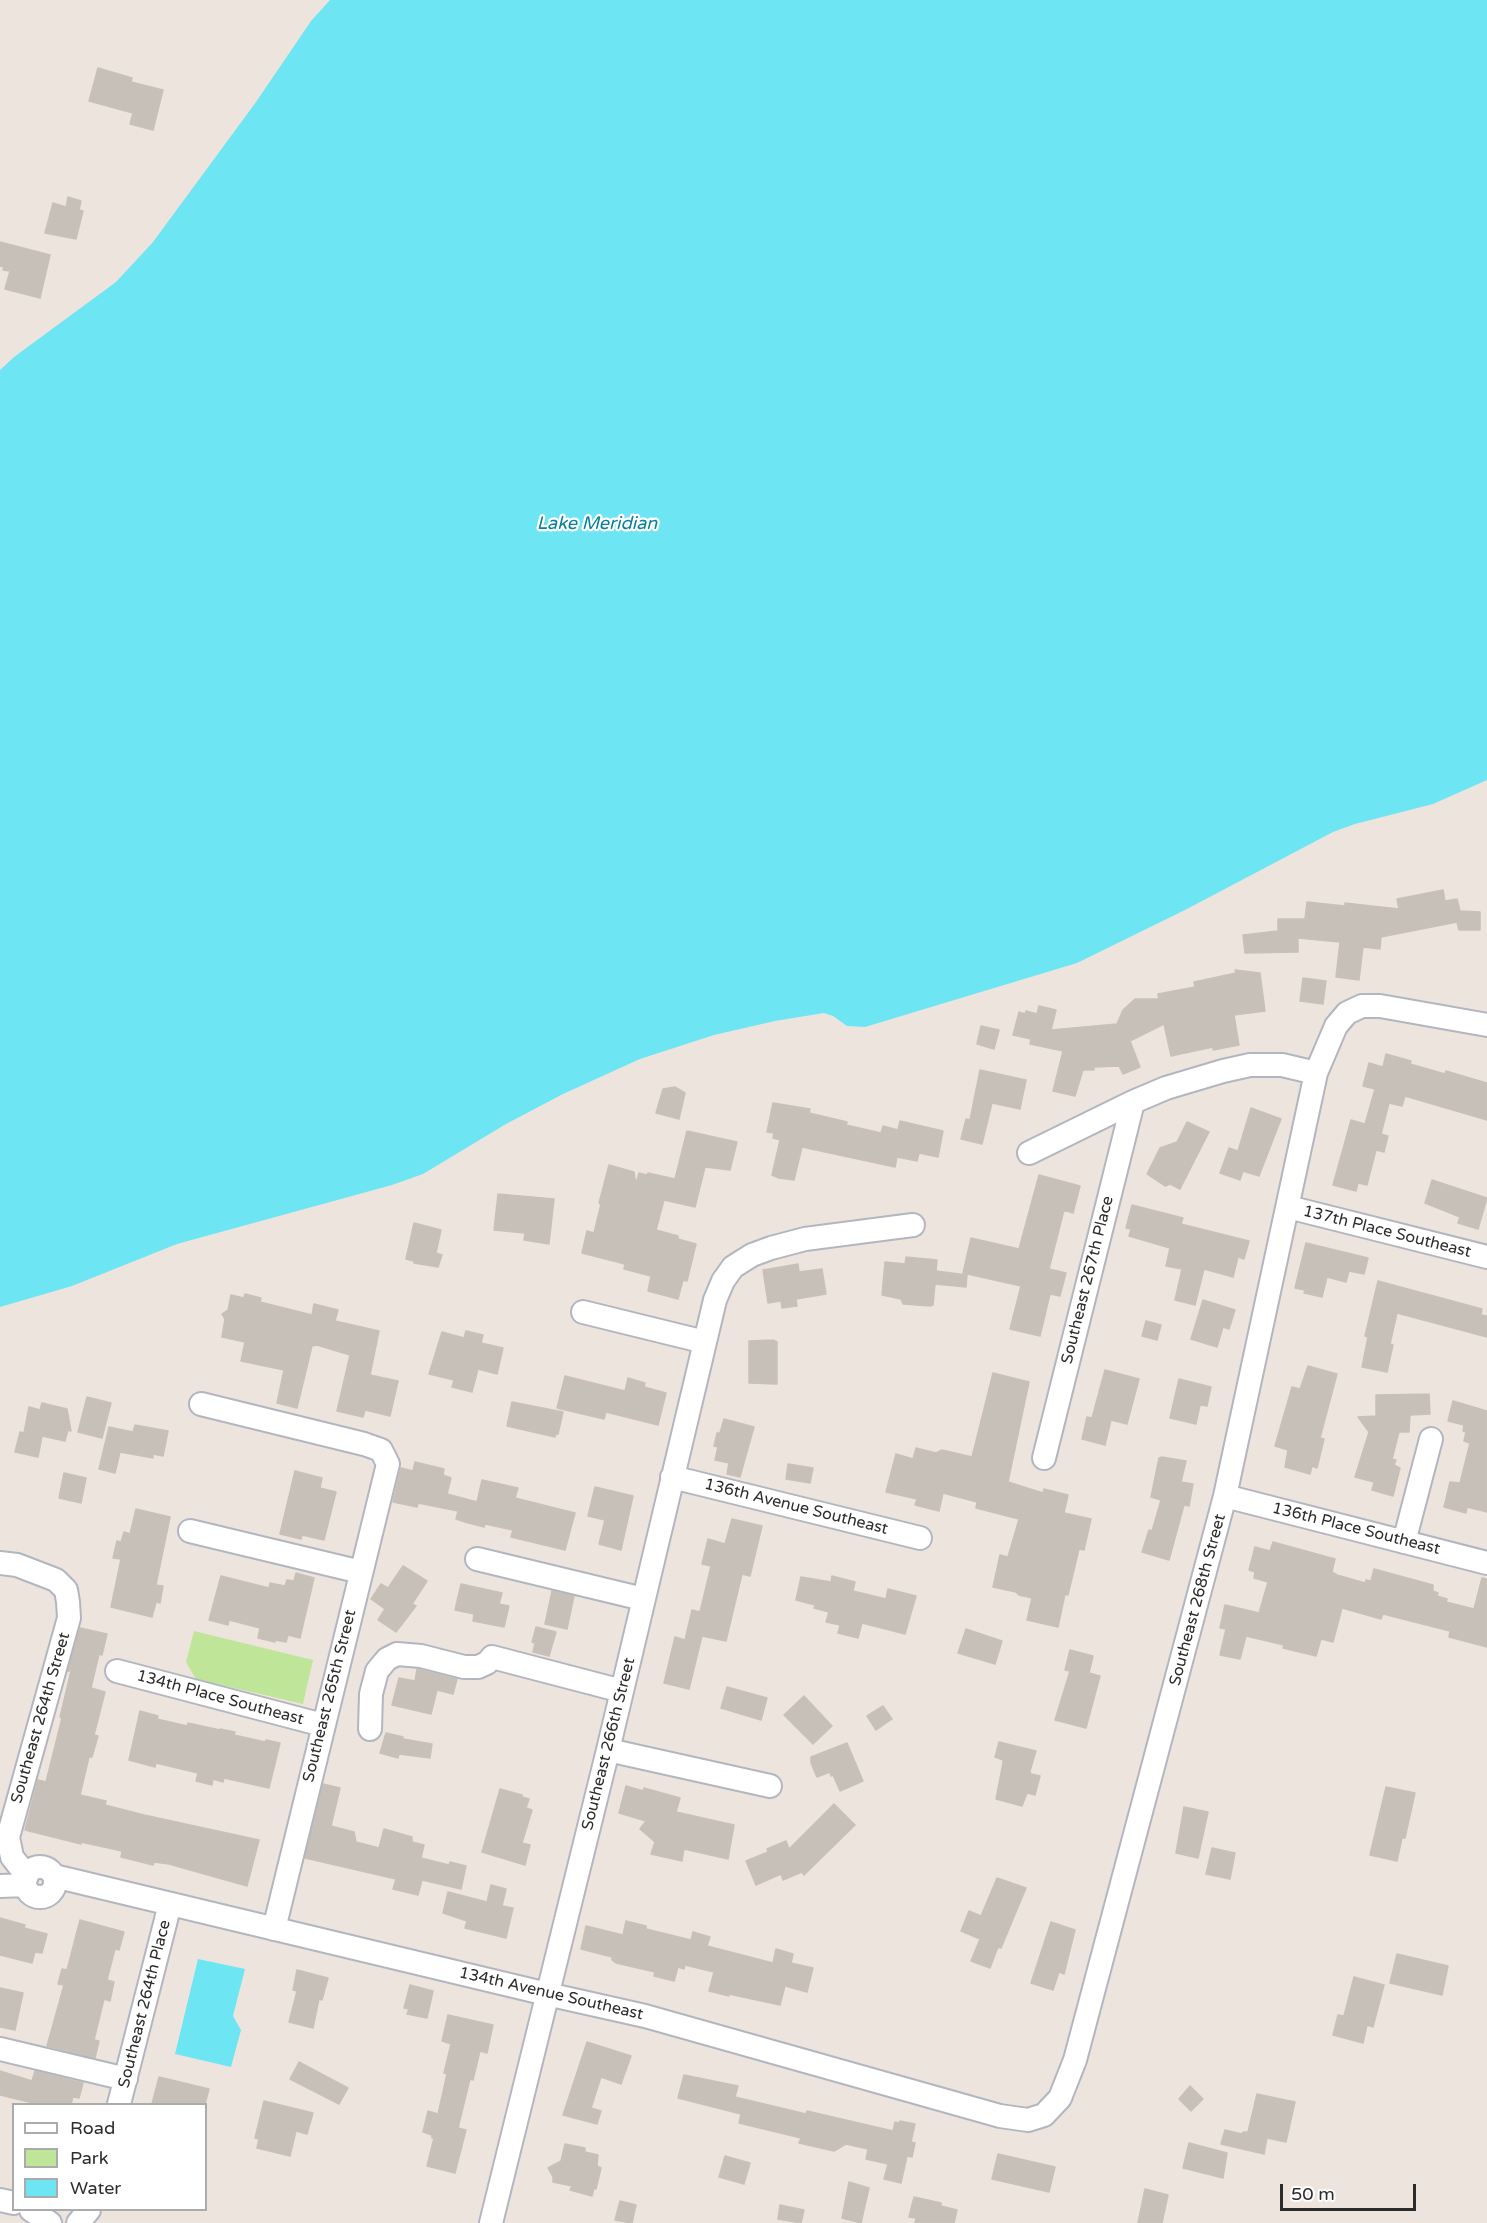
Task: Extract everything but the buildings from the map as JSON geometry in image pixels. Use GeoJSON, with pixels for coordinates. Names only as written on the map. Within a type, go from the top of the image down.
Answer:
{"type":"FeatureCollection","features":[{"type":"Feature","properties":{"kind":"street","name":"Southeast 268th Street"},"geometry":{"type":"LineString","coordinates":[[1044,2115],[1060,2098],[1075,2060],[1226,1496],[1316,1072],[1336,1026],[1347,1013],[1362,1006],[1380,1006],[1487,1025]]}},
{"type":"Feature","properties":{"kind":"street"},"geometry":{"type":"LineString","coordinates":[[1029,1153],[1166,1088],[1250,1065],[1282,1065],[1316,1072]]}},
{"type":"Feature","properties":{"kind":"street","name":"Southeast 267th Place"},"geometry":{"type":"LineString","coordinates":[[1044,1458],[1133,1102]]}},
{"type":"Feature","properties":{"kind":"street","name":"137th Place Southeast"},"geometry":{"type":"LineString","coordinates":[[1288,1207],[1487,1257]]}},
{"type":"Feature","properties":{"kind":"street","name":"Southeast 266th Street"},"geometry":{"type":"LineString","coordinates":[[491,2223],[608,1750],[715,1300],[723,1281],[733,1267],[752,1255],[794,1242],[913,1225]]}},
{"type":"Feature","properties":{"kind":"street"},"geometry":{"type":"LineString","coordinates":[[583,1312],[705,1342]]}},
{"type":"Feature","properties":{"kind":"street","name":"Southeast 265th Street"},"geometry":{"type":"LineString","coordinates":[[201,1404],[364,1444],[381,1450],[388,1464],[274,1929]]}},
{"type":"Feature","properties":{"kind":"street"},"geometry":{"type":"LineString","coordinates":[[1404,1542],[1431,1439]]}},
{"type":"Feature","properties":{"kind":"street","name":"136th Avenue Southeast"},"geometry":{"type":"LineString","coordinates":[[672,1477],[920,1538]]}},
{"type":"Feature","properties":{"kind":"street","name":"136th Place Southeast"},"geometry":{"type":"LineString","coordinates":[[1226,1496],[1487,1563]]}},
{"type":"Feature","properties":{"kind":"street"},"geometry":{"type":"LineString","coordinates":[[190,1531],[361,1572]]}},
{"type":"Feature","properties":{"kind":"street"},"geometry":{"type":"LineString","coordinates":[[477,1559],[643,1599]]}},
{"type":"Feature","properties":{"kind":"street","name":"Southeast 264th Street"},"geometry":{"type":"LineString","coordinates":[[0,1563],[17,1565],[56,1580],[66,1590],[69,1618],[8,1837],[9,1850],[26,1880]]}},
{"type":"Feature","properties":{"kind":"street"},"geometry":{"type":"LineString","coordinates":[[369,1729],[371,1694],[377,1671],[387,1659],[397,1654],[408,1654],[464,1667],[478,1667],[487,1663],[492,1657],[622,1691]]}},
{"type":"Feature","properties":{"kind":"street","name":"134th Place Southeast"},"geometry":{"type":"LineString","coordinates":[[117,1671],[323,1725]]}},
{"type":"Feature","properties":{"kind":"street"},"geometry":{"type":"LineString","coordinates":[[608,1750],[770,1786]]}},
{"type":"Feature","properties":{"kind":"street","name":"134th Avenue Southeast"},"geometry":{"type":"LineString","coordinates":[[0,1886],[26,1880],[33,1869],[43,1867],[54,1876],[547,1995],[645,2016],[1000,2116],[1028,2120],[1044,2115]]}},
{"type":"Feature","properties":{"kind":"street","name":"Southeast 264th Place"},"geometry":{"type":"LineString","coordinates":[[120,2103],[170,1904]]}},
{"type":"Feature","properties":{"kind":"street"},"geometry":{"type":"LineString","coordinates":[[0,2049],[126,2079]]}},
{"type":"Feature","properties":{"kind":"street"},"geometry":{"type":"LineString","coordinates":[[32,2211],[50,2223]]}},
{"type":"Feature","properties":{"kind":"street"},"geometry":{"type":"LineString","coordinates":[[78,2223],[88,2211]]}},
{"type":"Feature","properties":{"kind":"green space"},"geometry":{"type":"Polygon","coordinates":[[[194,1631],[313,1660],[303,1704],[196,1679],[186,1662],[194,1631]]]}},
{"type":"Feature","properties":{"kind":"water","name":"Lake Meridian"},"geometry":{"type":"Polygon","coordinates":[[[330,0],[1487,0],[1487,780],[1433,804],[1333,832],[1185,910],[1077,963],[865,1027],[847,1026],[833,1016],[824,1013],[714,1035],[640,1059],[563,1094],[506,1124],[423,1174],[392,1185],[177,1244],[72,1286],[0,1307],[0,370],[14,357],[116,282],[153,242],[256,102],[311,21],[330,0]]]}},
{"type":"Feature","properties":{"kind":"water"},"geometry":{"type":"Polygon","coordinates":[[[198,1959],[245,1969],[233,2016],[241,2030],[231,2067],[175,2054],[198,1959]]]}}]}
